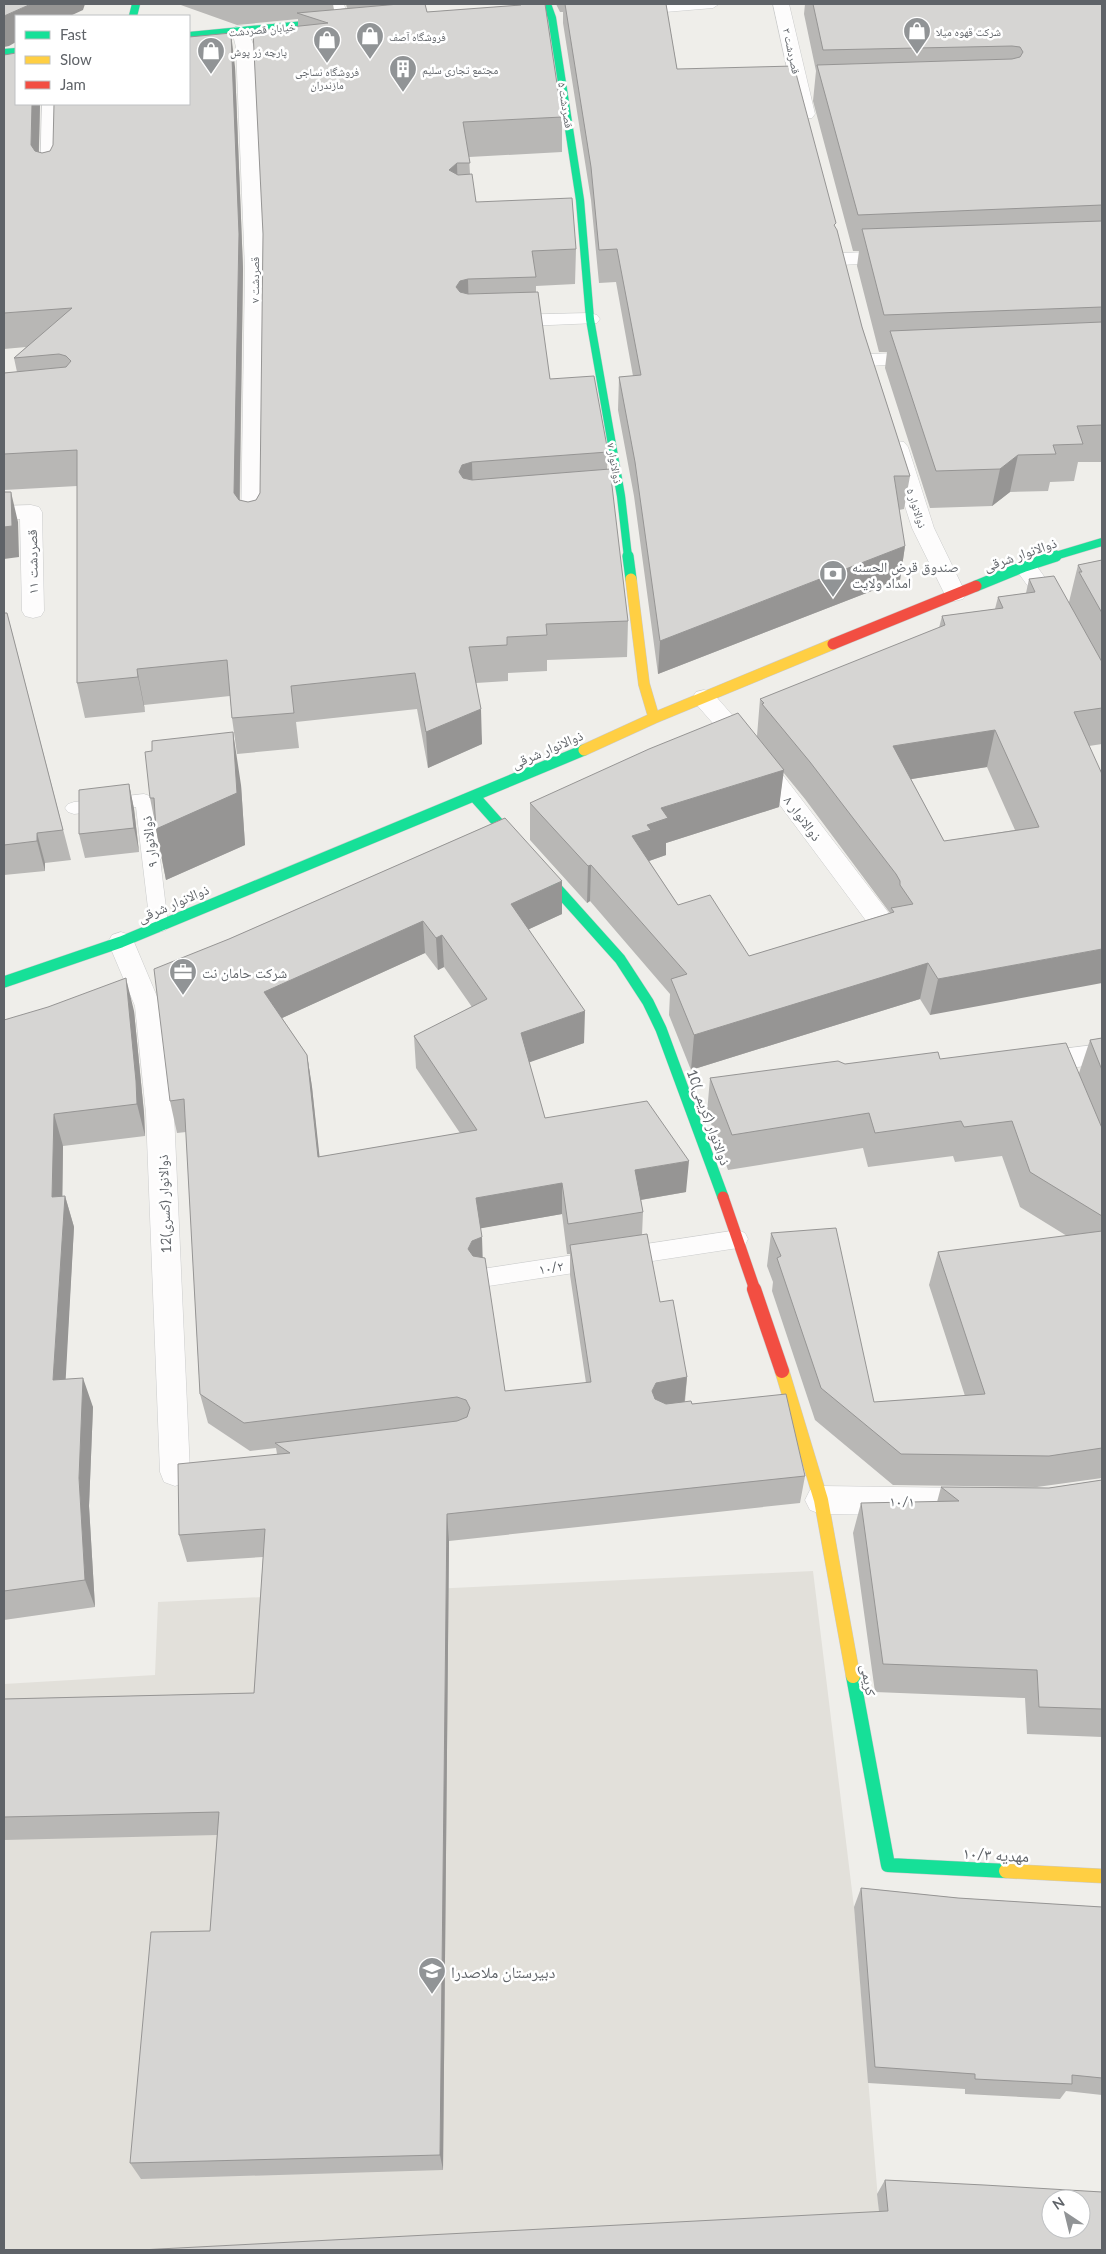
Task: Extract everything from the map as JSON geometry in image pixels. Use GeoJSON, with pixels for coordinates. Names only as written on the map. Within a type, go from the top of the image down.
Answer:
{"type":"FeatureCollection","features":[{"type":"Feature","properties":{"kind":"street","name":"قصردشت ۵"},"geometry":{"type":"LineString","coordinates":[[542,4],[552,18],[580,203]]}},
{"type":"Feature","properties":{"kind":"street","name":"قصردشت ۳"},"geometry":{"type":"LineString","coordinates":[[781,4],[810,133]]}},
{"type":"Feature","properties":{"kind":"street","name":"خیابان قصردشت"},"geometry":{"type":"LineString","coordinates":[[190,36],[244,43],[348,21]]}},
{"type":"Feature","properties":{"kind":"street","name":"قصردشت ۷"},"geometry":{"type":"LineString","coordinates":[[244,43],[255,269],[252,529]]}},
{"type":"Feature","properties":{"kind":"street"},"geometry":{"type":"LineString","coordinates":[[801,94],[820,94]]}},
{"type":"Feature","properties":{"kind":"street"},"geometry":{"type":"LineString","coordinates":[[49,180],[51,105]]}},
{"type":"Feature","properties":{"kind":"street","name":"ذوالانوار ۷"},"geometry":{"type":"LineString","coordinates":[[580,203],[590,319],[611,497],[644,684],[654,718]]}},
{"type":"Feature","properties":{"kind":"street"},"geometry":{"type":"LineString","coordinates":[[837,239],[847,277]]}},
{"type":"Feature","properties":{"kind":"street"},"geometry":{"type":"LineString","coordinates":[[842,259],[910,256]]}},
{"type":"Feature","properties":{"kind":"street"},"geometry":{"type":"LineString","coordinates":[[487,322],[590,319]]}},
{"type":"Feature","properties":{"kind":"street"},"geometry":{"type":"LineString","coordinates":[[870,361],[938,358]]}},
{"type":"Feature","properties":{"kind":"street","name":"ذوالانوار ۵"},"geometry":{"type":"LineString","coordinates":[[890,426],[923,528],[955,594]]}},
{"type":"Feature","properties":{"kind":"street","name":"قصردشت ۱۱"},"geometry":{"type":"LineString","coordinates":[[4,513],[31,512],[33,610]]}},
{"type":"Feature","properties":{"kind":"street","name":"ذوالانوار شرقی"},"geometry":{"type":"LineString","coordinates":[[4,982],[121,942],[955,594],[1025,566],[1102,542]]}},
{"type":"Feature","properties":{"kind":"street"},"geometry":{"type":"LineString","coordinates":[[1025,566],[1057,610],[1066,627]]}},
{"type":"Feature","properties":{"kind":"street","name":"ذوالانوار ۸"},"geometry":{"type":"LineString","coordinates":[[704,698],[761,763],[879,919]]}},
{"type":"Feature","properties":{"kind":"street","name":"10ذوالانوار (کریمی)"},"geometry":{"type":"LineString","coordinates":[[474,796],[620,959],[648,1002],[661,1029],[738,1239],[784,1407],[821,1500]]}},
{"type":"Feature","properties":{"kind":"street","name":"12ذوالانوار (کسری)"},"geometry":{"type":"LineString","coordinates":[[121,942],[148,1006],[160,1113],[185,1470]]}},
{"type":"Feature","properties":{"kind":"street"},"geometry":{"type":"LineString","coordinates":[[1012,1065],[1064,1067],[1102,1054]]}},
{"type":"Feature","properties":{"kind":"street","name":"۱۰/۱"},"geometry":{"type":"LineString","coordinates":[[821,1500],[998,1503]]}},
{"type":"Feature","properties":{"kind":"street","name":"کریمی"},"geometry":{"type":"LineString","coordinates":[[821,1500],[888,1865]]}},
{"type":"Feature","properties":{"kind":"street","name":"مهدیه ۱۰/۳"},"geometry":{"type":"LineString","coordinates":[[888,1865],[1102,1876]]}},
{"type":"Feature","properties":{"kind":"lane"},"geometry":{"type":"LineString","coordinates":[[338,4],[348,21]]}},
{"type":"Feature","properties":{"kind":"lane"},"geometry":{"type":"LineString","coordinates":[[628,11],[712,4]]}},
{"type":"Feature","properties":{"kind":"lane"},"geometry":{"type":"LineString","coordinates":[[562,200],[580,203]]}},
{"type":"Feature","properties":{"kind":"lane","name":"ذوالانوار ۹"},"geometry":{"type":"LineString","coordinates":[[74,808],[144,800],[159,925]]}},
{"type":"Feature","properties":{"kind":"lane","name":"۱۰/۲"},"geometry":{"type":"LineString","coordinates":[[482,1278],[738,1239]]}},
{"type":"Feature","properties":{"kind":"shaded area","name":"دبیرستان ملاصدرا"},"geometry":{"type":"Polygon","coordinates":[[[813,1571],[854,1907],[880,2224],[374,2250],[4,2250],[4,1684],[155,1675],[158,1602],[813,1571]]]}},
{"type":"Feature","properties":{"kind":"building"},"geometry":{"type":"Polygon","coordinates":[[[4,4],[31,4],[4,16],[4,4]]]}},
{"type":"Feature","properties":{"kind":"building"},"geometry":{"type":"Polygon","coordinates":[[[399,4],[425,4],[427,12],[520,4],[545,4],[562,117],[463,122],[470,163],[457,163],[449,170],[458,175],[472,174],[476,202],[572,198],[576,249],[532,251],[536,277],[468,279],[460,281],[456,287],[460,292],[468,294],[538,292],[550,379],[594,376],[608,452],[472,462],[462,465],[459,472],[463,478],[472,480],[610,469],[628,621],[546,624],[547,635],[507,637],[507,645],[469,647],[481,709],[426,732],[415,673],[291,686],[294,713],[232,718],[227,660],[137,669],[138,677],[77,683],[77,450],[4,454],[4,373],[66,367],[71,361],[66,356],[59,354],[14,358],[72,308],[4,313],[4,55],[15,53],[15,105],[32,105],[31,145],[35,151],[42,153],[50,151],[53,145],[54,105],[190,105],[190,37],[231,33],[239,234],[234,493],[239,500],[248,502],[256,500],[260,493],[263,234],[253,31],[328,23],[297,13],[399,4]]]}},
{"type":"Feature","properties":{"kind":"building"},"geometry":{"type":"Polygon","coordinates":[[[565,4],[666,4],[677,69],[794,66],[862,327],[910,476],[894,476],[905,546],[660,641],[635,462],[619,377],[641,375],[617,249],[599,250],[591,167],[565,4]]]}},
{"type":"Feature","properties":{"kind":"building"},"geometry":{"type":"Polygon","coordinates":[[[813,4],[1102,4],[1102,205],[858,215],[817,65],[1012,59],[1020,57],[1023,52],[1020,47],[1012,46],[823,50],[813,4]]]}},
{"type":"Feature","properties":{"kind":"building"},"geometry":{"type":"Polygon","coordinates":[[[1102,221],[1102,307],[884,315],[862,229],[1102,221]]]}},
{"type":"Feature","properties":{"kind":"building"},"geometry":{"type":"Polygon","coordinates":[[[1102,322],[1102,425],[1077,426],[1083,444],[1053,445],[1056,454],[1018,455],[1000,469],[936,471],[890,331],[1102,322]]]}},
{"type":"Feature","properties":{"kind":"building"},"geometry":{"type":"Polygon","coordinates":[[[4,492],[11,492],[12,526],[4,527],[4,492]]]}},
{"type":"Feature","properties":{"kind":"building"},"geometry":{"type":"Polygon","coordinates":[[[1102,560],[1102,613],[1079,572],[1082,572],[1078,565],[1102,560]]]}},
{"type":"Feature","properties":{"kind":"building"},"geometry":{"type":"Polygon","coordinates":[[[1054,576],[1102,662],[1102,708],[1074,712],[1102,774],[1102,949],[938,979],[928,963],[694,1035],[671,979],[687,974],[591,865],[588,866],[530,803],[649,749],[738,713],[784,770],[661,808],[668,818],[647,825],[651,830],[632,836],[678,905],[710,895],[749,956],[894,912],[891,908],[913,904],[900,885],[896,874],[760,699],[945,625],[942,616],[1003,608],[998,597],[1035,592],[1029,579],[1054,576]],[[995,730],[893,746],[944,841],[1039,827],[995,730]]]}},
{"type":"Feature","properties":{"kind":"building"},"geometry":{"type":"Polygon","coordinates":[[[4,613],[7,613],[63,830],[37,833],[37,841],[4,845],[4,613]]]}},
{"type":"Feature","properties":{"kind":"building"},"geometry":{"type":"Polygon","coordinates":[[[233,732],[237,793],[156,829],[154,798],[150,798],[145,752],[152,751],[152,741],[233,732]]]}},
{"type":"Feature","properties":{"kind":"building"},"geometry":{"type":"Polygon","coordinates":[[[129,784],[134,828],[79,834],[79,790],[129,784]]]}},
{"type":"Feature","properties":{"kind":"building"},"geometry":{"type":"Polygon","coordinates":[[[505,818],[562,881],[511,904],[585,1011],[521,1033],[545,1118],[647,1101],[689,1161],[635,1170],[643,1212],[568,1224],[562,1183],[476,1198],[482,1237],[472,1241],[468,1249],[473,1256],[485,1258],[505,1391],[591,1382],[570,1245],[647,1234],[660,1302],[673,1300],[687,1377],[656,1383],[652,1391],[655,1399],[666,1404],[691,1401],[692,1404],[786,1394],[805,1476],[447,1514],[440,2155],[130,2163],[151,1932],[210,1931],[219,1812],[4,1817],[4,1699],[254,1693],[265,1529],[179,1535],[178,1464],[290,1453],[275,1443],[457,1421],[467,1417],[470,1408],[466,1400],[457,1397],[244,1423],[200,1394],[184,1099],[170,1101],[154,969],[229,939],[505,818]],[[423,921],[264,992],[307,1055],[318,1157],[477,1130],[414,1036],[487,999],[442,935],[436,938],[423,921]]]}},
{"type":"Feature","properties":{"kind":"building"},"geometry":{"type":"Polygon","coordinates":[[[126,978],[137,1104],[54,1114],[52,1197],[65,1196],[53,1380],[83,1378],[79,1478],[85,1580],[4,1591],[4,1020],[48,1007],[126,978]]]}},
{"type":"Feature","properties":{"kind":"building"},"geometry":{"type":"Polygon","coordinates":[[[1102,1038],[1102,1070],[1090,1040],[1102,1038]]]}},
{"type":"Feature","properties":{"kind":"building"},"geometry":{"type":"Polygon","coordinates":[[[1066,1043],[1102,1128],[1102,1216],[1030,1172],[1012,1121],[964,1127],[961,1121],[875,1133],[869,1113],[732,1135],[710,1078],[838,1061],[845,1064],[938,1052],[940,1059],[1066,1043]]]}},
{"type":"Feature","properties":{"kind":"building"},"geometry":{"type":"Polygon","coordinates":[[[836,1228],[874,1402],[985,1394],[938,1252],[1102,1231],[1102,1448],[1049,1456],[901,1454],[821,1388],[777,1258],[781,1256],[771,1233],[836,1228]]]}},
{"type":"Feature","properties":{"kind":"building"},"geometry":{"type":"Polygon","coordinates":[[[1102,1480],[1102,1709],[1039,1707],[1037,1670],[883,1664],[861,1503],[959,1501],[941,1487],[1049,1488],[1102,1480]]]}},
{"type":"Feature","properties":{"kind":"building"},"geometry":{"type":"Polygon","coordinates":[[[861,1888],[958,1898],[1102,1907],[1102,2078],[1072,2075],[1072,2084],[975,2079],[975,2074],[875,2067],[861,1888]]]}},
{"type":"Feature","properties":{"kind":"building"},"geometry":{"type":"Polygon","coordinates":[[[885,2180],[1051,2189],[1041,2189],[1041,2239],[1091,2239],[1091,2191],[1102,2192],[1102,2250],[140,2250],[888,2211],[885,2180]]]}},
{"type":"Feature","properties":{"kind":"traffic: fast"},"geometry":{"type":"LineString","coordinates":[[133,15],[136,4]]}},
{"type":"Feature","properties":{"kind":"traffic: fast"},"geometry":{"type":"LineString","coordinates":[[547,4],[552,18],[580,200],[590,319],[621,496],[631,579]]}},
{"type":"Feature","properties":{"kind":"traffic: fast"},"geometry":{"type":"LineString","coordinates":[[190,36],[336,22]]}},
{"type":"Feature","properties":{"kind":"traffic: fast"},"geometry":{"type":"LineString","coordinates":[[4,53],[15,52]]}},
{"type":"Feature","properties":{"kind":"traffic: fast"},"geometry":{"type":"LineString","coordinates":[[976,586],[1025,566],[1102,542]]}},
{"type":"Feature","properties":{"kind":"traffic: fast"},"geometry":{"type":"LineString","coordinates":[[4,982],[121,942],[584,750]]}},
{"type":"Feature","properties":{"kind":"traffic: fast"},"geometry":{"type":"LineString","coordinates":[[474,796],[620,959],[648,1002],[661,1029],[723,1197]]}},
{"type":"Feature","properties":{"kind":"traffic: fast"},"geometry":{"type":"LineString","coordinates":[[853,1676],[888,1865],[1006,1871]]}},
{"type":"Feature","properties":{"kind":"traffic: slow"},"geometry":{"type":"LineString","coordinates":[[631,579],[644,684],[654,718]]}},
{"type":"Feature","properties":{"kind":"traffic: slow"},"geometry":{"type":"LineString","coordinates":[[584,750],[654,718],[833,644]]}},
{"type":"Feature","properties":{"kind":"traffic: slow"},"geometry":{"type":"LineString","coordinates":[[782,1371],[821,1500],[853,1676]]}},
{"type":"Feature","properties":{"kind":"traffic: slow"},"geometry":{"type":"LineString","coordinates":[[1006,1871],[1102,1876]]}},
{"type":"Feature","properties":{"kind":"traffic: jam"},"geometry":{"type":"LineString","coordinates":[[833,644],[976,586]]}},
{"type":"Feature","properties":{"kind":"traffic: jam"},"geometry":{"type":"LineString","coordinates":[[723,1197],[782,1371]]}},
{"type":"Feature","properties":{"kind":"place","name":"شرکت قهوه میلا"},"geometry":{"type":"Point","coordinates":[917,55]}},
{"type":"Feature","properties":{"kind":"place","name":"فروشگاه آصف"},"geometry":{"type":"Point","coordinates":[370,60]}},
{"type":"Feature","properties":{"kind":"place","name":"فروشگاه نساجی مازندران"},"geometry":{"type":"Point","coordinates":[327,64]}},
{"type":"Feature","properties":{"kind":"place","name":"پارچه زر پوش"},"geometry":{"type":"Point","coordinates":[211,75]}},
{"type":"Feature","properties":{"kind":"place","name":"مجتمع تجاری سلیم"},"geometry":{"type":"Point","coordinates":[403,93]}},
{"type":"Feature","properties":{"kind":"place","name":"صندوق قرض الحسنه امداد ولایت"},"geometry":{"type":"Point","coordinates":[833,598]}},
{"type":"Feature","properties":{"kind":"place","name":"شرکت حامان نت"},"geometry":{"type":"Point","coordinates":[183,996]}},
{"type":"Feature","properties":{"kind":"place","name":"دبیرستان ملاصدرا"},"geometry":{"type":"Point","coordinates":[432,1995]}}]}
